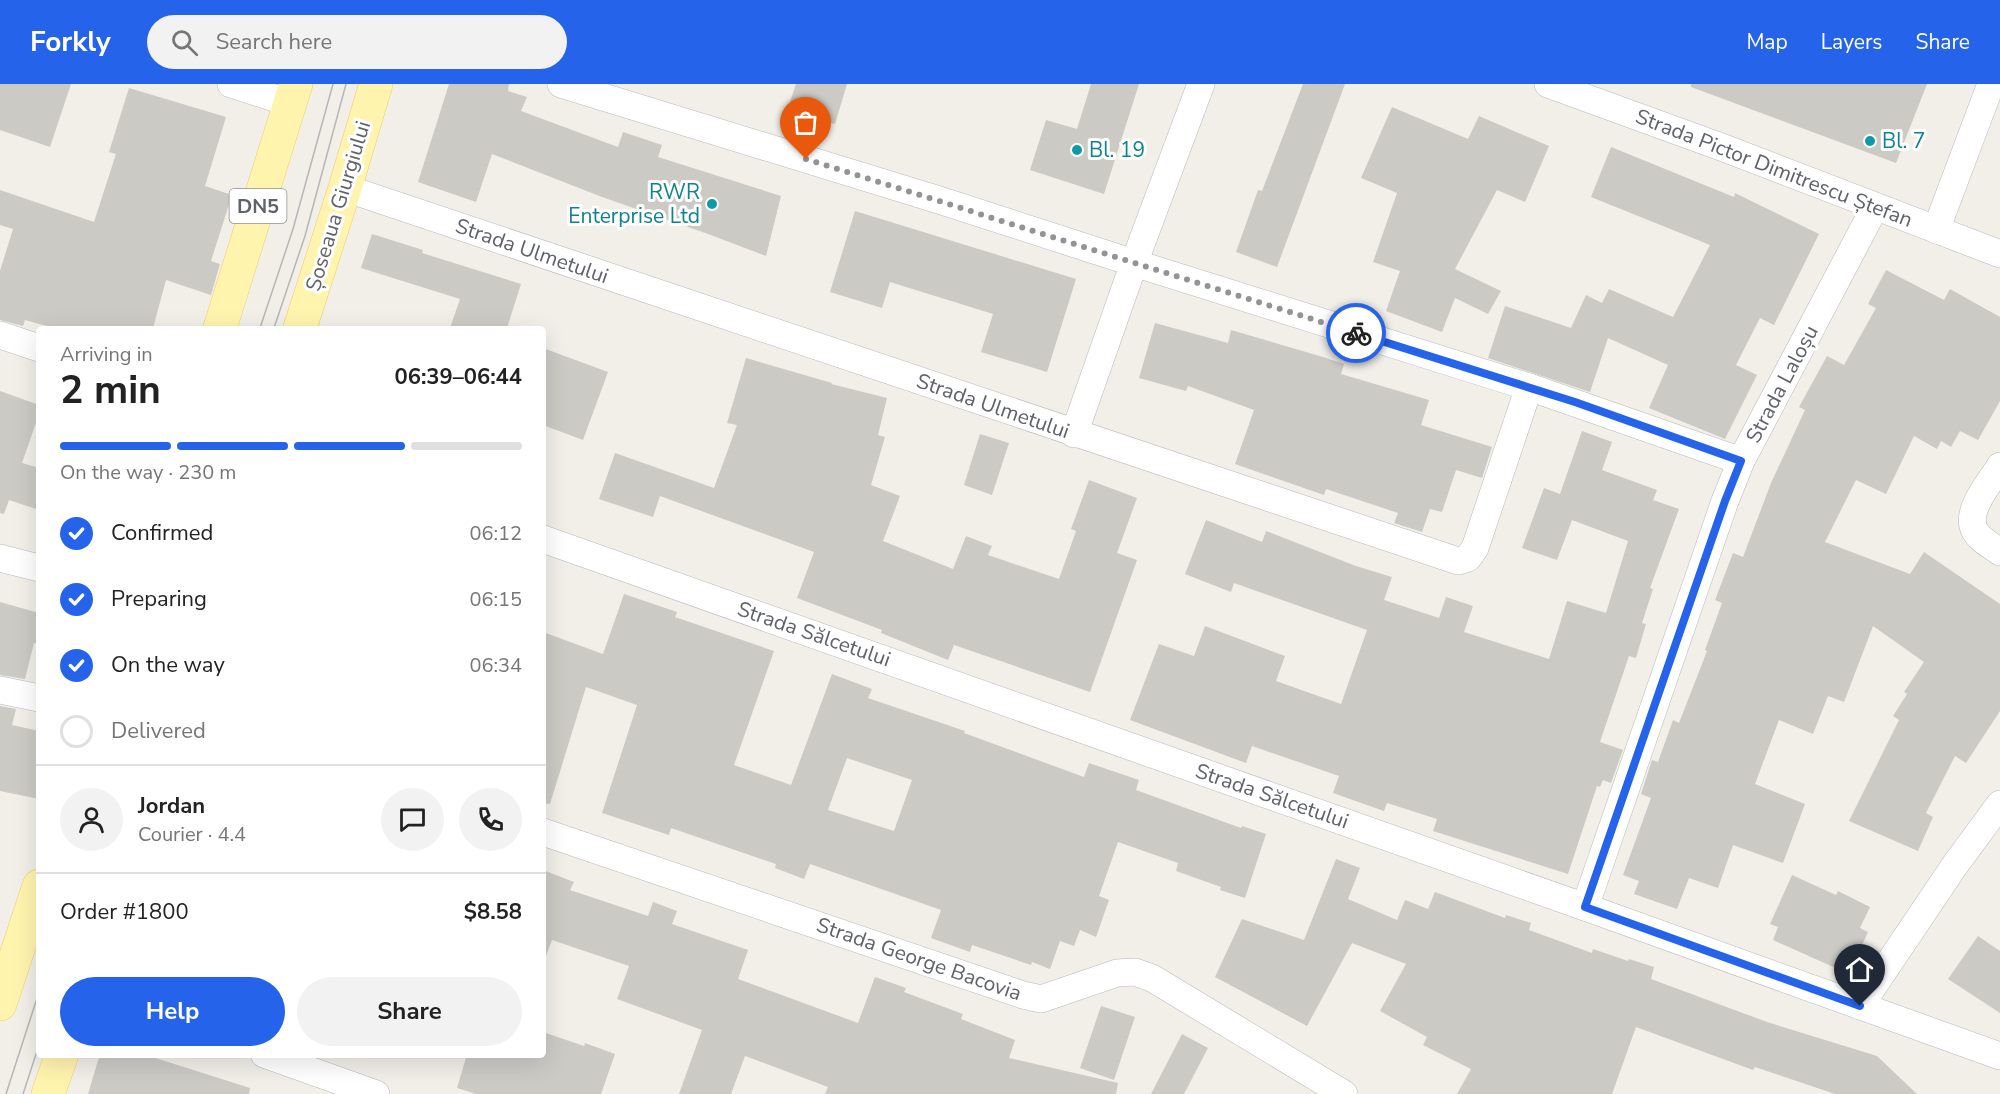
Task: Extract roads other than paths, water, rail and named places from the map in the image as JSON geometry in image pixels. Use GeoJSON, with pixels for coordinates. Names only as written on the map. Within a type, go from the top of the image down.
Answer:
{"type":"FeatureCollection","features":[{"type":"Feature","properties":{"kind":"main road","name":"Șoseaua Giurgiului"},"geometry":{"type":"LineString","coordinates":[[301,326],[376,84]]}},
{"type":"Feature","properties":{"kind":"main road","name":"DN5"},"geometry":{"type":"LineString","coordinates":[[221,326],[293,94]]}},
{"type":"Feature","properties":{"kind":"main road"},"geometry":{"type":"LineString","coordinates":[[0,1004],[36,895]]}},
{"type":"Feature","properties":{"kind":"main road"},"geometry":{"type":"LineString","coordinates":[[48,1094],[61,1058]]}},
{"type":"Feature","properties":{"kind":"street"},"geometry":{"type":"LineString","coordinates":[[231,84],[293,94]]}},
{"type":"Feature","properties":{"kind":"street"},"geometry":{"type":"LineString","coordinates":[[561,84],[939,200],[1528,387],[1741,461]]}},
{"type":"Feature","properties":{"kind":"street"},"geometry":{"type":"LineString","coordinates":[[1074,434],[1134,263],[1202,84]]}},
{"type":"Feature","properties":{"kind":"street","name":"Strada Pictor Dimitrescu Ștefan"},"geometry":{"type":"LineString","coordinates":[[1548,84],[1724,148],[2000,254]]}},
{"type":"Feature","properties":{"kind":"street"},"geometry":{"type":"LineString","coordinates":[[1936,230],[1990,84]]}},
{"type":"Feature","properties":{"kind":"street","name":"Strada Ulmetului"},"geometry":{"type":"LineString","coordinates":[[345,188],[1458,561],[1468,558],[1475,548],[1528,387]]}},
{"type":"Feature","properties":{"kind":"street","name":"Strada Laloșu"},"geometry":{"type":"LineString","coordinates":[[1585,907],[1725,501],[1741,461],[1875,207]]}},
{"type":"Feature","properties":{"kind":"street"},"geometry":{"type":"LineString","coordinates":[[0,335],[36,347]]}},
{"type":"Feature","properties":{"kind":"street"},"geometry":{"type":"LineString","coordinates":[[2000,466],[1977,504],[1972,521],[1974,530],[1981,539],[2000,552]]}},
{"type":"Feature","properties":{"kind":"street","name":"Strada Sălcetului"},"geometry":{"type":"LineString","coordinates":[[546,540],[2000,1056]]}},
{"type":"Feature","properties":{"kind":"street"},"geometry":{"type":"LineString","coordinates":[[0,558],[36,567]]}},
{"type":"Feature","properties":{"kind":"street"},"geometry":{"type":"LineString","coordinates":[[0,690],[36,697]]}},
{"type":"Feature","properties":{"kind":"street"},"geometry":{"type":"LineString","coordinates":[[1860,1006],[1955,865],[2000,804]]}},
{"type":"Feature","properties":{"kind":"street","name":"Strada George Bacovia"},"geometry":{"type":"LineString","coordinates":[[546,833],[1023,995],[1041,999],[1117,973],[1136,972],[1152,978],[1344,1094]]}},
{"type":"Feature","properties":{"kind":"street"},"geometry":{"type":"LineString","coordinates":[[275,1058],[376,1094]]}},
{"type":"Feature","properties":{"kind":"tram line"},"geometry":{"type":"LineString","coordinates":[[261,326],[293,229],[333,84]]}},
{"type":"Feature","properties":{"kind":"tram line"},"geometry":{"type":"LineString","coordinates":[[275,326],[305,236],[346,84]]}},
{"type":"Feature","properties":{"kind":"tram line"},"geometry":{"type":"LineString","coordinates":[[6,1094],[36,1001]]}},
{"type":"Feature","properties":{"kind":"tram line"},"geometry":{"type":"LineString","coordinates":[[23,1094],[36,1054]]}},
{"type":"Feature","properties":{"kind":"place","name":"Bl. 7"},"geometry":{"type":"Point","coordinates":[1870,141]}},
{"type":"Feature","properties":{"kind":"place","name":"Bl. 19"},"geometry":{"type":"Point","coordinates":[1077,150]}},
{"type":"Feature","properties":{"kind":"place","name":"RWR Enterprise Ltd"},"geometry":{"type":"Point","coordinates":[712,204]}}]}
